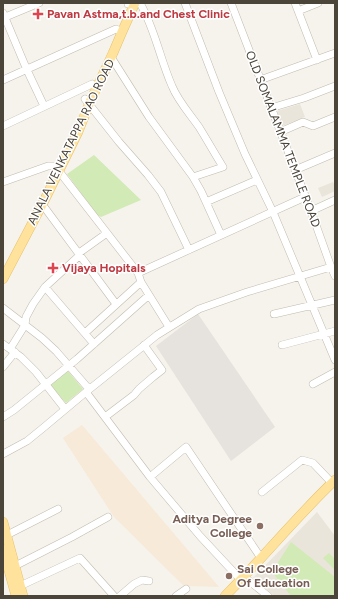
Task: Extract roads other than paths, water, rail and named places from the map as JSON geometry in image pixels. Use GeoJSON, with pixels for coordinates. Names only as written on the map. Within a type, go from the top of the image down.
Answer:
{"type":"FeatureCollection","features":[{"type":"Feature","properties":{"kind":"main road","name":"ANALA VENKATAPPA RAO ROAD"},"geometry":{"type":"LineString","coordinates":[[3,279],[42,204],[72,130],[111,57],[119,30],[130,3]]}},
{"type":"Feature","properties":{"kind":"main road","name":"ANALA VENKATAPPA RAO ROAD"},"geometry":{"type":"LineString","coordinates":[[87,102],[92,84],[119,30]]}},
{"type":"Feature","properties":{"kind":"main road","name":"ANALA VENKATAPPA RAO ROAD"},"geometry":{"type":"LineString","coordinates":[[3,266],[57,168]]}},
{"type":"Feature","properties":{"kind":"main road"},"geometry":{"type":"LineString","coordinates":[[232,596],[261,558],[291,524],[334,483]]}},
{"type":"Feature","properties":{"kind":"main road"},"geometry":{"type":"LineString","coordinates":[[225,596],[245,580],[293,530],[334,483]]}},
{"type":"Feature","properties":{"kind":"main road"},"geometry":{"type":"LineString","coordinates":[[3,522],[7,535],[8,564],[20,586],[23,596]]}},
{"type":"Feature","properties":{"kind":"main road"},"geometry":{"type":"LineString","coordinates":[[3,548],[16,596]]}},
{"type":"Feature","properties":{"kind":"street"},"geometry":{"type":"LineString","coordinates":[[39,3],[4,16],[44,106]]}},
{"type":"Feature","properties":{"kind":"street"},"geometry":{"type":"LineString","coordinates":[[140,3],[145,12],[172,87],[182,105],[200,128],[223,167],[193,177]]}},
{"type":"Feature","properties":{"kind":"street"},"geometry":{"type":"LineString","coordinates":[[185,3],[219,92],[245,154],[300,276],[335,360]]}},
{"type":"Feature","properties":{"kind":"street","name":"OLD SOMALAMMA TEMPLE ROAD"},"geometry":{"type":"LineString","coordinates":[[230,3],[332,263],[335,276]]}},
{"type":"Feature","properties":{"kind":"street"},"geometry":{"type":"LineString","coordinates":[[295,3],[317,60]]}},
{"type":"Feature","properties":{"kind":"street"},"geometry":{"type":"LineString","coordinates":[[298,11],[318,3]]}},
{"type":"Feature","properties":{"kind":"street"},"geometry":{"type":"LineString","coordinates":[[3,80],[119,30]]}},
{"type":"Feature","properties":{"kind":"street"},"geometry":{"type":"LineString","coordinates":[[260,80],[335,53]]}},
{"type":"Feature","properties":{"kind":"street"},"geometry":{"type":"LineString","coordinates":[[111,57],[148,117],[193,177],[221,235]]}},
{"type":"Feature","properties":{"kind":"street"},"geometry":{"type":"LineString","coordinates":[[3,126],[92,84]]}},
{"type":"Feature","properties":{"kind":"street"},"geometry":{"type":"LineString","coordinates":[[271,108],[335,86]]}},
{"type":"Feature","properties":{"kind":"street"},"geometry":{"type":"LineString","coordinates":[[87,102],[161,192],[189,250]]}},
{"type":"Feature","properties":{"kind":"street"},"geometry":{"type":"LineString","coordinates":[[280,132],[303,122],[313,126],[335,117]]}},
{"type":"Feature","properties":{"kind":"street"},"geometry":{"type":"LineString","coordinates":[[295,170],[335,154]]}},
{"type":"Feature","properties":{"kind":"street"},"geometry":{"type":"LineString","coordinates":[[3,182],[48,166],[57,168],[138,273],[149,296],[169,327]]}},
{"type":"Feature","properties":{"kind":"street"},"geometry":{"type":"LineString","coordinates":[[206,202],[257,180]]}},
{"type":"Feature","properties":{"kind":"street"},"geometry":{"type":"LineString","coordinates":[[138,273],[305,196]]}},
{"type":"Feature","properties":{"kind":"street"},"geometry":{"type":"LineString","coordinates":[[311,210],[335,200]]}},
{"type":"Feature","properties":{"kind":"street"},"geometry":{"type":"LineString","coordinates":[[42,204],[116,304]]}},
{"type":"Feature","properties":{"kind":"street"},"geometry":{"type":"LineString","coordinates":[[3,367],[13,351],[25,325],[26,317],[45,287],[80,254],[107,233]]}},
{"type":"Feature","properties":{"kind":"street"},"geometry":{"type":"LineString","coordinates":[[3,454],[27,440],[157,335],[199,309],[247,292],[300,276],[332,263]]}},
{"type":"Feature","properties":{"kind":"street"},"geometry":{"type":"LineString","coordinates":[[85,333],[141,282]]}},
{"type":"Feature","properties":{"kind":"street"},"geometry":{"type":"LineString","coordinates":[[45,287],[94,344]]}},
{"type":"Feature","properties":{"kind":"street"},"geometry":{"type":"LineString","coordinates":[[3,417],[14,410],[69,365],[149,296]]}},
{"type":"Feature","properties":{"kind":"street"},"geometry":{"type":"LineString","coordinates":[[274,314],[335,300]]}},
{"type":"Feature","properties":{"kind":"street"},"geometry":{"type":"LineString","coordinates":[[3,308],[42,338],[69,365],[105,417],[150,477],[200,536],[245,580],[268,596]]}},
{"type":"Feature","properties":{"kind":"street"},"geometry":{"type":"LineString","coordinates":[[282,344],[335,331]]}},
{"type":"Feature","properties":{"kind":"street"},"geometry":{"type":"LineString","coordinates":[[3,344],[36,372],[65,409]]}},
{"type":"Feature","properties":{"kind":"street"},"geometry":{"type":"LineString","coordinates":[[105,417],[134,395],[162,370],[144,345]]}},
{"type":"Feature","properties":{"kind":"street"},"geometry":{"type":"LineString","coordinates":[[313,384],[335,372]]}},
{"type":"Feature","properties":{"kind":"street"},"geometry":{"type":"LineString","coordinates":[[150,477],[186,447],[261,558]]}},
{"type":"Feature","properties":{"kind":"street"},"geometry":{"type":"LineString","coordinates":[[262,492],[302,460],[313,463],[334,483]]}},
{"type":"Feature","properties":{"kind":"street"},"geometry":{"type":"LineString","coordinates":[[7,535],[58,509]]}},
{"type":"Feature","properties":{"kind":"street"},"geometry":{"type":"LineString","coordinates":[[8,564],[72,538],[108,517]]}},
{"type":"Feature","properties":{"kind":"street"},"geometry":{"type":"LineString","coordinates":[[20,586],[80,558],[114,596]]}},
{"type":"Feature","properties":{"kind":"street"},"geometry":{"type":"LineString","coordinates":[[120,596],[134,584],[142,580],[149,581]]}},
{"type":"Feature","properties":{"kind":"street"},"geometry":{"type":"LineString","coordinates":[[176,596],[186,589]]}},
{"type":"Feature","properties":{"kind":"place","name":"Pavan Astma,t.b.and Chest Clinic"},"geometry":{"type":"Point","coordinates":[38,14]}},
{"type":"Feature","properties":{"kind":"place","name":"Vijaya Hopitals"},"geometry":{"type":"Point","coordinates":[53,268]}},
{"type":"Feature","properties":{"kind":"place","name":"Aditya Degree College"},"geometry":{"type":"Point","coordinates":[260,526]}},
{"type":"Feature","properties":{"kind":"place","name":"Sai College Of Education"},"geometry":{"type":"Point","coordinates":[229,576]}}]}
